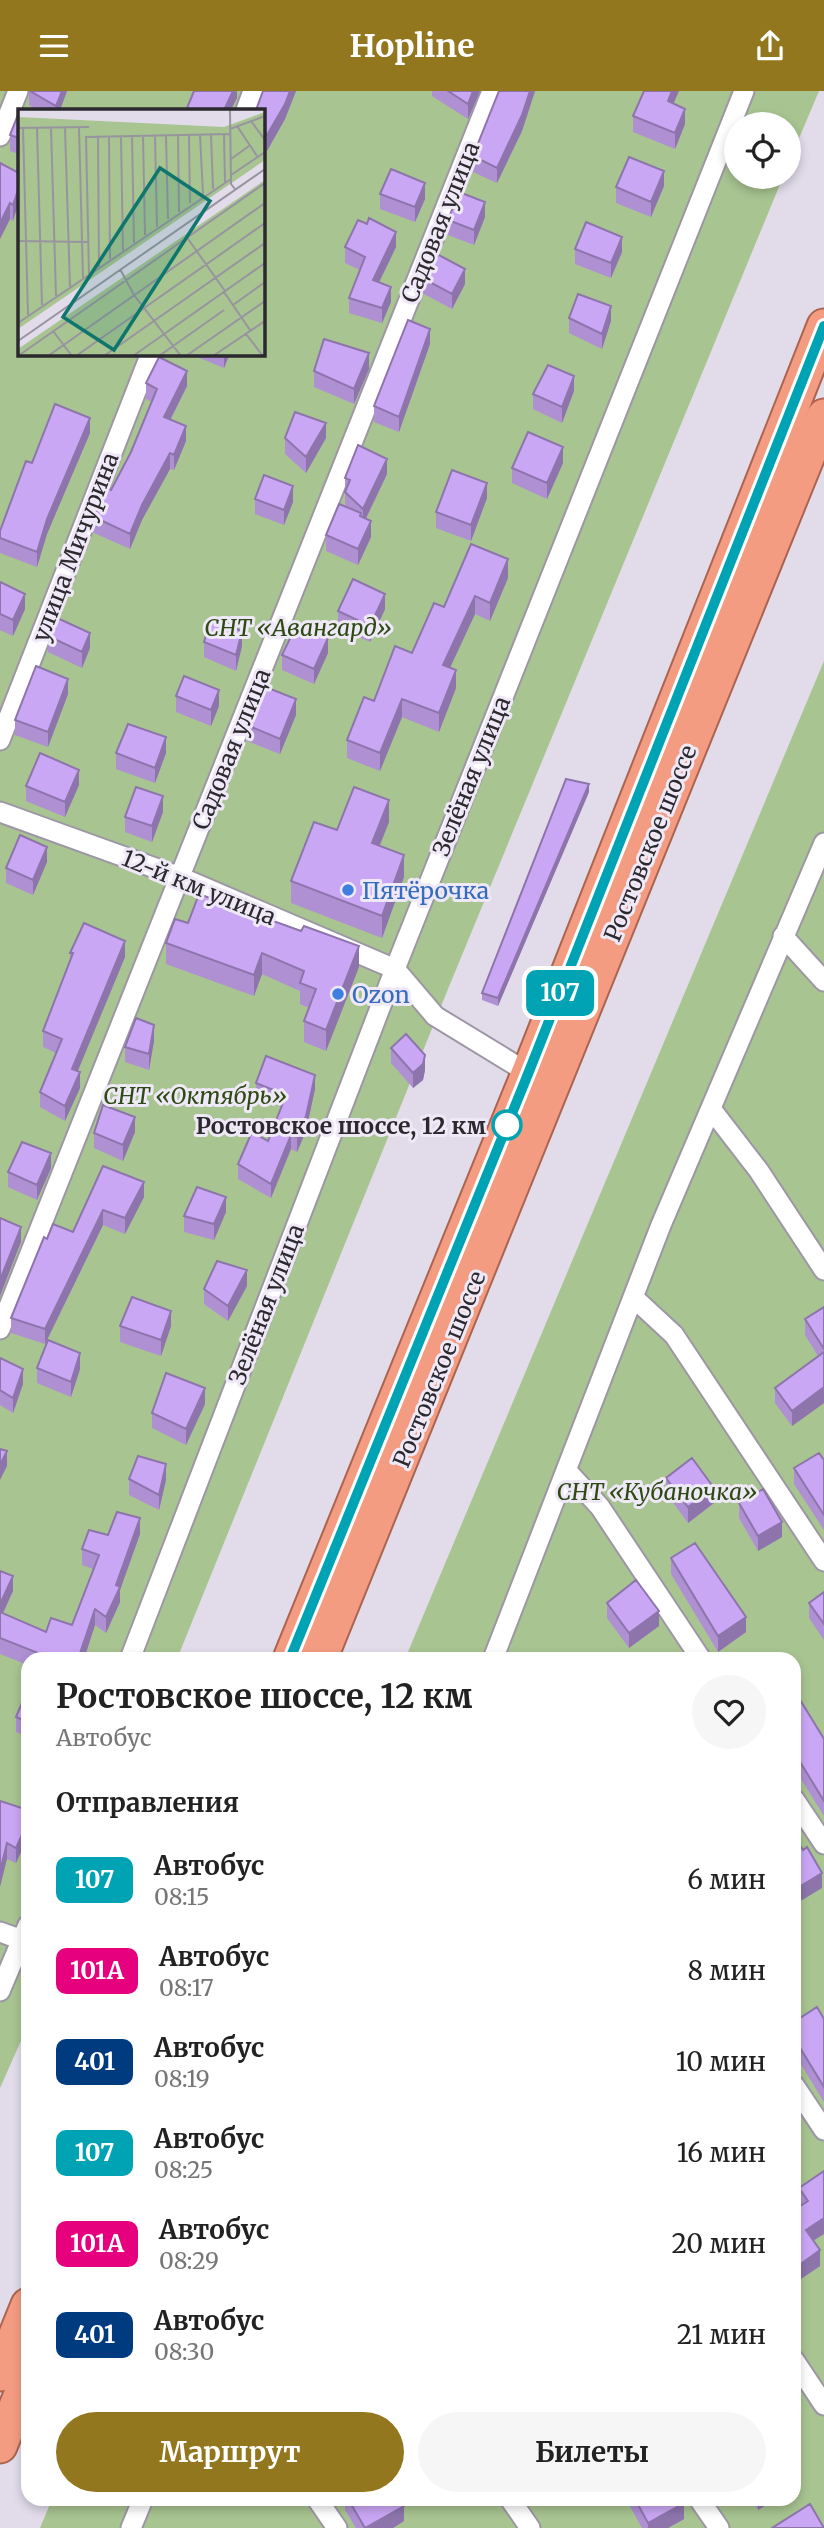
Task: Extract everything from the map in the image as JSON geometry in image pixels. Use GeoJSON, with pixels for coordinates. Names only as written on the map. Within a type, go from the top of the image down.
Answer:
{"type":"FeatureCollection","features":[{"type":"Feature","properties":{"kind":"highway","name":"Ростовское шоссе"},"geometry":{"type":"LineString","coordinates":[[323,1652],[824,326]]}},
{"type":"Feature","properties":{"kind":"highway","name":"Ростовское шоссе"},"geometry":{"type":"LineString","coordinates":[[293,1652],[824,416]]}},
{"type":"Feature","properties":{"kind":"highway"},"geometry":{"type":"LineString","coordinates":[[0,2374],[21,2322]]}},
{"type":"Feature","properties":{"kind":"highway"},"geometry":{"type":"LineString","coordinates":[[0,2446],[21,2394]]}},
{"type":"Feature","properties":{"kind":"street"},"geometry":{"type":"LineString","coordinates":[[0,136],[18,91]]}},
{"type":"Feature","properties":{"kind":"street"},"geometry":{"type":"LineString","coordinates":[[246,109],[253,91]]}},
{"type":"Feature","properties":{"kind":"street","name":"Садовая улица"},"geometry":{"type":"LineString","coordinates":[[0,1329],[492,91]]}},
{"type":"Feature","properties":{"kind":"street","name":"Зелёная улица"},"geometry":{"type":"LineString","coordinates":[[133,1652],[395,969],[744,91]]}},
{"type":"Feature","properties":{"kind":"street","name":"улица Мичурина"},"geometry":{"type":"LineString","coordinates":[[0,740],[150,355]]}},
{"type":"Feature","properties":{"kind":"street","name":"12-й км улица"},"geometry":{"type":"LineString","coordinates":[[0,812],[180,877],[395,969]]}},
{"type":"Feature","properties":{"kind":"street"},"geometry":{"type":"LineString","coordinates":[[498,1652],[633,1297],[824,843]]}},
{"type":"Feature","properties":{"kind":"street"},"geometry":{"type":"LineString","coordinates":[[783,936],[824,981]]}},
{"type":"Feature","properties":{"kind":"street"},"geometry":{"type":"LineString","coordinates":[[395,969],[435,1016],[541,1079]]}},
{"type":"Feature","properties":{"kind":"street"},"geometry":{"type":"LineString","coordinates":[[712,1110],[759,1171],[824,1270]]}},
{"type":"Feature","properties":{"kind":"street"},"geometry":{"type":"LineString","coordinates":[[633,1297],[674,1335],[824,1561]]}},
{"type":"Feature","properties":{"kind":"street"},"geometry":{"type":"LineString","coordinates":[[566,1469],[600,1507],[696,1652]]}},
{"type":"Feature","properties":{"kind":"street"},"geometry":{"type":"LineString","coordinates":[[801,1810],[824,1844]]}},
{"type":"Feature","properties":{"kind":"street"},"geometry":{"type":"LineString","coordinates":[[0,1932],[21,1932]]}},
{"type":"Feature","properties":{"kind":"street"},"geometry":{"type":"LineString","coordinates":[[0,1991],[21,1941]]}},
{"type":"Feature","properties":{"kind":"street"},"geometry":{"type":"LineString","coordinates":[[801,2096],[824,2130]]}},
{"type":"Feature","properties":{"kind":"street"},"geometry":{"type":"LineString","coordinates":[[801,2370],[824,2405]]}},
{"type":"Feature","properties":{"kind":"street"},"geometry":{"type":"LineString","coordinates":[[131,2528],[140,2506]]}},
{"type":"Feature","properties":{"kind":"street"},"geometry":{"type":"LineString","coordinates":[[322,2506],[337,2528]]}},
{"type":"Feature","properties":{"kind":"street"},"geometry":{"type":"LineString","coordinates":[[515,2506],[530,2528]]}},
{"type":"Feature","properties":{"kind":"street"},"geometry":{"type":"LineString","coordinates":[[704,2506],[719,2528]]}},
{"type":"Feature","properties":{"kind":"green space","name":"СНТ «Авангард»"},"geometry":{"type":"Polygon","coordinates":[[[0,91],[819,91],[801,134],[801,112],[724,112],[724,189],[778,189],[448,989],[180,1652],[21,1652],[21,2041],[0,2088],[0,91]]]}},
{"type":"Feature","properties":{"kind":"green space","name":"СНТ «Кубаночка»"},"geometry":{"type":"Polygon","coordinates":[[[824,661],[824,2528],[40,2528],[49,2506],[801,2506],[801,1652],[408,1652],[824,661]]]}},
{"type":"Feature","properties":{"kind":"building"},"geometry":{"type":"Polygon","coordinates":[[[30,91],[62,91],[56,106],[30,91]]]}},
{"type":"Feature","properties":{"kind":"building"},"geometry":{"type":"Polygon","coordinates":[[[194,91],[233,91],[224,109],[187,108],[194,91]]]}},
{"type":"Feature","properties":{"kind":"building"},"geometry":{"type":"Polygon","coordinates":[[[263,91],[290,91],[267,135],[264,134],[264,109],[256,109],[263,91]]]}},
{"type":"Feature","properties":{"kind":"building"},"geometry":{"type":"Polygon","coordinates":[[[448,91],[473,91],[468,104],[448,91]]]}},
{"type":"Feature","properties":{"kind":"building"},"geometry":{"type":"Polygon","coordinates":[[[499,91],[530,91],[522,115],[497,168],[473,156],[499,91]]]}},
{"type":"Feature","properties":{"kind":"building"},"geometry":{"type":"Polygon","coordinates":[[[644,91],[672,91],[668,101],[685,109],[675,133],[633,116],[644,91]]]}},
{"type":"Feature","properties":{"kind":"building"},"geometry":{"type":"Polygon","coordinates":[[[18,115],[18,138],[10,135],[18,115]]]}},
{"type":"Feature","properties":{"kind":"building"},"geometry":{"type":"Polygon","coordinates":[[[629,157],[664,171],[651,202],[616,187],[629,157]]]}},
{"type":"Feature","properties":{"kind":"building"},"geometry":{"type":"Polygon","coordinates":[[[0,163],[18,172],[18,190],[13,205],[10,203],[0,223],[0,163]]]}},
{"type":"Feature","properties":{"kind":"building"},"geometry":{"type":"Polygon","coordinates":[[[391,169],[425,183],[415,207],[380,194],[391,169]]]}},
{"type":"Feature","properties":{"kind":"building"},"geometry":{"type":"Polygon","coordinates":[[[459,192],[485,202],[474,230],[448,220],[459,192]]]}},
{"type":"Feature","properties":{"kind":"building"},"geometry":{"type":"Polygon","coordinates":[[[369,218],[396,232],[373,280],[391,287],[382,308],[349,298],[365,257],[345,247],[358,220],[367,224],[369,218]]]}},
{"type":"Feature","properties":{"kind":"building"},"geometry":{"type":"Polygon","coordinates":[[[586,222],[622,237],[611,263],[575,249],[586,222]]]}},
{"type":"Feature","properties":{"kind":"building"},"geometry":{"type":"Polygon","coordinates":[[[435,253],[465,269],[452,294],[424,279],[435,253]]]}},
{"type":"Feature","properties":{"kind":"building"},"geometry":{"type":"Polygon","coordinates":[[[578,294],[611,306],[602,334],[569,318],[578,294]]]}},
{"type":"Feature","properties":{"kind":"building"},"geometry":{"type":"Polygon","coordinates":[[[408,320],[430,329],[399,417],[374,406],[408,320]]]}},
{"type":"Feature","properties":{"kind":"building"},"geometry":{"type":"Polygon","coordinates":[[[324,339],[369,353],[354,389],[314,371],[324,339]]]}},
{"type":"Feature","properties":{"kind":"building"},"geometry":{"type":"Polygon","coordinates":[[[159,357],[187,371],[164,417],[186,426],[174,455],[170,453],[142,505],[130,534],[94,517],[106,488],[111,490],[131,452],[157,389],[146,383],[159,357]]]}},
{"type":"Feature","properties":{"kind":"building"},"geometry":{"type":"Polygon","coordinates":[[[548,365],[574,376],[562,407],[533,394],[548,365]]]}},
{"type":"Feature","properties":{"kind":"building"},"geometry":{"type":"Polygon","coordinates":[[[55,404],[90,418],[47,519],[37,552],[0,538],[0,531],[26,461],[32,463],[55,404]]]}},
{"type":"Feature","properties":{"kind":"building"},"geometry":{"type":"Polygon","coordinates":[[[295,412],[326,423],[306,457],[285,438],[295,412]]]}},
{"type":"Feature","properties":{"kind":"building"},"geometry":{"type":"Polygon","coordinates":[[[528,432],[563,447],[547,483],[512,468],[528,432]]]}},
{"type":"Feature","properties":{"kind":"building"},"geometry":{"type":"Polygon","coordinates":[[[358,445],[387,459],[363,509],[345,492],[350,480],[345,478],[358,445]]]}},
{"type":"Feature","properties":{"kind":"building"},"geometry":{"type":"Polygon","coordinates":[[[452,470],[487,483],[471,525],[436,512],[452,470]]]}},
{"type":"Feature","properties":{"kind":"building"},"geometry":{"type":"Polygon","coordinates":[[[264,475],[293,486],[284,510],[255,499],[264,475]]]}},
{"type":"Feature","properties":{"kind":"building"},"geometry":{"type":"Polygon","coordinates":[[[339,504],[361,513],[360,516],[371,521],[358,549],[326,535],[339,504]]]}},
{"type":"Feature","properties":{"kind":"building"},"geometry":{"type":"Polygon","coordinates":[[[471,544],[508,559],[490,603],[475,596],[443,665],[456,670],[439,713],[402,699],[380,753],[347,740],[364,697],[374,701],[395,646],[412,653],[434,603],[444,607],[471,544]]]}},
{"type":"Feature","properties":{"kind":"building"},"geometry":{"type":"Polygon","coordinates":[[[353,579],[385,594],[370,626],[338,611],[353,579]]]}},
{"type":"Feature","properties":{"kind":"building"},"geometry":{"type":"Polygon","coordinates":[[[0,582],[25,594],[13,620],[0,614],[0,582]]]}},
{"type":"Feature","properties":{"kind":"building"},"geometry":{"type":"Polygon","coordinates":[[[55,617],[90,633],[82,652],[48,636],[55,617]]]}},
{"type":"Feature","properties":{"kind":"building"},"geometry":{"type":"Polygon","coordinates":[[[211,619],[242,631],[236,655],[204,642],[211,619]]]}},
{"type":"Feature","properties":{"kind":"building"},"geometry":{"type":"Polygon","coordinates":[[[297,624],[328,638],[314,669],[282,655],[297,624]]]}},
{"type":"Feature","properties":{"kind":"building"},"geometry":{"type":"Polygon","coordinates":[[[36,666],[68,679],[48,732],[15,720],[36,666]]]}},
{"type":"Feature","properties":{"kind":"building"},"geometry":{"type":"Polygon","coordinates":[[[184,676],[219,690],[211,710],[176,696],[184,676]]]}},
{"type":"Feature","properties":{"kind":"building"},"geometry":{"type":"Polygon","coordinates":[[[263,686],[296,699],[280,739],[247,725],[263,686]]]}},
{"type":"Feature","properties":{"kind":"building"},"geometry":{"type":"Polygon","coordinates":[[[128,724],[166,737],[155,768],[116,753],[128,724]]]}},
{"type":"Feature","properties":{"kind":"building"},"geometry":{"type":"Polygon","coordinates":[[[40,753],[79,770],[65,802],[26,786],[40,753]]]}},
{"type":"Feature","properties":{"kind":"building"},"geometry":{"type":"Polygon","coordinates":[[[566,779],[589,784],[498,998],[482,993],[566,779]]]}},
{"type":"Feature","properties":{"kind":"building"},"geometry":{"type":"Polygon","coordinates":[[[136,787],[163,796],[152,826],[125,817],[136,787]]]}},
{"type":"Feature","properties":{"kind":"building"},"geometry":{"type":"Polygon","coordinates":[[[354,787],[389,800],[372,843],[404,855],[382,916],[291,881],[314,822],[337,830],[354,787]]]}},
{"type":"Feature","properties":{"kind":"building"},"geometry":{"type":"Polygon","coordinates":[[[20,835],[47,847],[33,880],[6,868],[20,835]]]}},
{"type":"Feature","properties":{"kind":"building"},"geometry":{"type":"Polygon","coordinates":[[[199,894],[301,931],[304,926],[359,946],[326,1030],[304,1021],[316,989],[300,983],[304,971],[262,953],[254,975],[166,943],[175,919],[188,923],[199,894]]]}},
{"type":"Feature","properties":{"kind":"building"},"geometry":{"type":"Polygon","coordinates":[[[84,923],[125,941],[72,1069],[80,1072],[65,1106],[40,1092],[62,1039],[43,1031],[73,953],[70,953],[84,923]]]}},
{"type":"Feature","properties":{"kind":"building"},"geometry":{"type":"Polygon","coordinates":[[[136,1018],[154,1025],[149,1054],[125,1047],[136,1018]]]}},
{"type":"Feature","properties":{"kind":"building"},"geometry":{"type":"Polygon","coordinates":[[[406,1034],[425,1055],[423,1064],[413,1073],[391,1048],[406,1034]]]}},
{"type":"Feature","properties":{"kind":"building"},"geometry":{"type":"Polygon","coordinates":[[[266,1056],[315,1075],[306,1116],[297,1137],[291,1135],[271,1184],[238,1164],[252,1132],[268,1141],[286,1095],[256,1083],[266,1056]]]}},
{"type":"Feature","properties":{"kind":"building"},"geometry":{"type":"Polygon","coordinates":[[[103,1105],[135,1117],[123,1145],[94,1133],[103,1105]]]}},
{"type":"Feature","properties":{"kind":"building"},"geometry":{"type":"Polygon","coordinates":[[[22,1142],[51,1153],[37,1185],[8,1172],[22,1142]]]}},
{"type":"Feature","properties":{"kind":"building"},"geometry":{"type":"Polygon","coordinates":[[[103,1166],[144,1182],[125,1218],[103,1210],[45,1329],[11,1318],[44,1237],[47,1239],[53,1224],[73,1232],[103,1166]]]}},
{"type":"Feature","properties":{"kind":"building"},"geometry":{"type":"Polygon","coordinates":[[[197,1187],[226,1197],[214,1224],[184,1216],[197,1187]]]}},
{"type":"Feature","properties":{"kind":"building"},"geometry":{"type":"Polygon","coordinates":[[[0,1218],[21,1227],[0,1280],[0,1218]]]}},
{"type":"Feature","properties":{"kind":"building"},"geometry":{"type":"Polygon","coordinates":[[[217,1261],[247,1270],[228,1306],[204,1289],[217,1261]]]}},
{"type":"Feature","properties":{"kind":"building"},"geometry":{"type":"Polygon","coordinates":[[[132,1297],[171,1311],[161,1340],[120,1326],[132,1297]]]}},
{"type":"Feature","properties":{"kind":"building"},"geometry":{"type":"Polygon","coordinates":[[[824,1307],[824,1349],[805,1319],[824,1307]]]}},
{"type":"Feature","properties":{"kind":"building"},"geometry":{"type":"Polygon","coordinates":[[[48,1340],[80,1353],[71,1382],[37,1368],[48,1340]]]}},
{"type":"Feature","properties":{"kind":"building"},"geometry":{"type":"Polygon","coordinates":[[[824,1352],[824,1387],[792,1411],[775,1388],[824,1352]]]}},
{"type":"Feature","properties":{"kind":"building"},"geometry":{"type":"Polygon","coordinates":[[[0,1358],[23,1369],[13,1398],[0,1390],[0,1358]]]}},
{"type":"Feature","properties":{"kind":"building"},"geometry":{"type":"Polygon","coordinates":[[[166,1373],[205,1388],[186,1429],[152,1413],[166,1373]]]}},
{"type":"Feature","properties":{"kind":"building"},"geometry":{"type":"Polygon","coordinates":[[[0,1449],[7,1451],[0,1465],[0,1449]]]}},
{"type":"Feature","properties":{"kind":"building"},"geometry":{"type":"Polygon","coordinates":[[[819,1453],[824,1460],[824,1515],[794,1468],[819,1453]]]}},
{"type":"Feature","properties":{"kind":"building"},"geometry":{"type":"Polygon","coordinates":[[[138,1456],[166,1464],[159,1495],[129,1479],[138,1456]]]}},
{"type":"Feature","properties":{"kind":"building"},"geometry":{"type":"Polygon","coordinates":[[[692,1458],[714,1488],[688,1507],[666,1478],[692,1458]]]}},
{"type":"Feature","properties":{"kind":"building"},"geometry":{"type":"Polygon","coordinates":[[[763,1489],[782,1522],[758,1536],[739,1503],[763,1489]]]}},
{"type":"Feature","properties":{"kind":"building"},"geometry":{"type":"Polygon","coordinates":[[[117,1512],[140,1518],[116,1585],[120,1587],[106,1617],[95,1609],[80,1652],[35,1652],[0,1638],[0,1612],[46,1632],[51,1618],[72,1625],[99,1555],[82,1549],[89,1530],[108,1535],[117,1512]]]}},
{"type":"Feature","properties":{"kind":"building"},"geometry":{"type":"Polygon","coordinates":[[[695,1543],[746,1617],[718,1636],[671,1558],[695,1543]]]}},
{"type":"Feature","properties":{"kind":"building"},"geometry":{"type":"Polygon","coordinates":[[[0,1571],[13,1576],[0,1604],[0,1571]]]}},
{"type":"Feature","properties":{"kind":"building"},"geometry":{"type":"Polygon","coordinates":[[[636,1580],[659,1611],[629,1633],[607,1603],[636,1580]]]}},
{"type":"Feature","properties":{"kind":"building"},"geometry":{"type":"Polygon","coordinates":[[[824,1592],[824,1624],[809,1603],[824,1592]]]}},
{"type":"Feature","properties":{"kind":"building"},"geometry":{"type":"Polygon","coordinates":[[[801,1701],[824,1739],[824,1801],[801,1763],[801,1701]]]}},
{"type":"Feature","properties":{"kind":"building"},"geometry":{"type":"Polygon","coordinates":[[[21,1705],[21,1719],[16,1717],[21,1705]]]}},
{"type":"Feature","properties":{"kind":"building"},"geometry":{"type":"Polygon","coordinates":[[[0,1801],[21,1808],[21,1837],[16,1848],[7,1843],[0,1871],[0,1801]]]}},
{"type":"Feature","properties":{"kind":"building"},"geometry":{"type":"Polygon","coordinates":[[[801,1847],[803,1850],[807,1847],[822,1873],[801,1886],[801,1847]]]}},
{"type":"Feature","properties":{"kind":"building"},"geometry":{"type":"Polygon","coordinates":[[[817,2007],[824,2019],[824,2087],[801,2049],[801,2017],[817,2007]]]}},
{"type":"Feature","properties":{"kind":"building"},"geometry":{"type":"Polygon","coordinates":[[[824,2171],[824,2218],[806,2230],[820,2250],[801,2264],[801,2206],[808,2201],[801,2187],[824,2171]]]}},
{"type":"Feature","properties":{"kind":"building"},"geometry":{"type":"Polygon","coordinates":[[[810,2504],[824,2528],[772,2528],[810,2504]]]}},
{"type":"Feature","properties":{"kind":"building"},"geometry":{"type":"Polygon","coordinates":[[[352,2506],[404,2506],[365,2528],[352,2506]]]}},
{"type":"Feature","properties":{"kind":"building"},"geometry":{"type":"Polygon","coordinates":[[[639,2506],[679,2506],[648,2523],[639,2506]]]}},
{"type":"Feature","properties":{"kind":"bus line","name":"107"},"geometry":{"type":"LineString","coordinates":[[293,1652],[528,1074],[739,534],[824,326]]}},
{"type":"Feature","properties":{"kind":"place","name":"Пятёрочка"},"geometry":{"type":"Point","coordinates":[348,890]}},
{"type":"Feature","properties":{"kind":"place","name":"Ozon"},"geometry":{"type":"Point","coordinates":[338,994]}},
{"type":"Feature","properties":{"kind":"place","name":"Ростовское шоссе, 12 км"},"geometry":{"type":"Point","coordinates":[507,1125]}},
{"type":"Feature","properties":{"kind":"park label","name":"СНТ «Октябрь»"},"geometry":{"type":"Point","coordinates":[195,1095]}}]}
